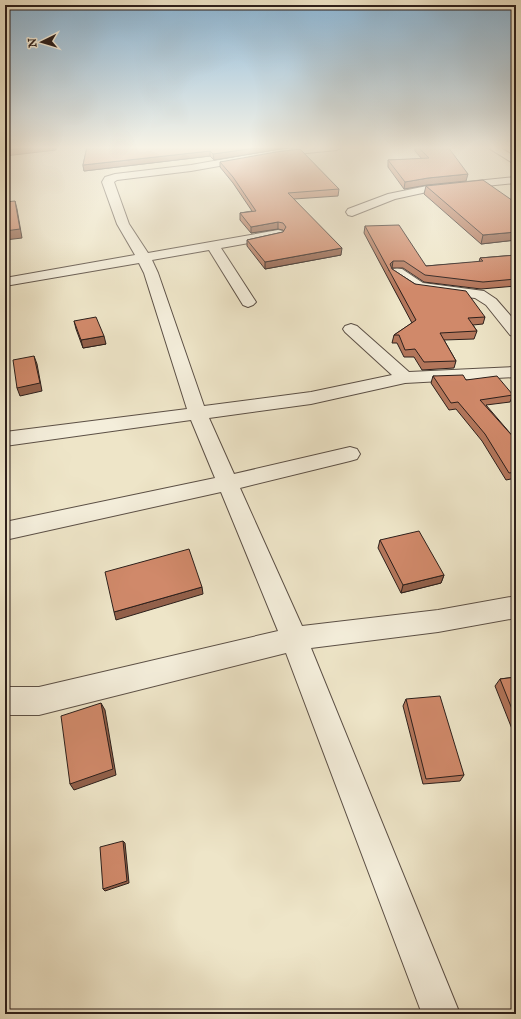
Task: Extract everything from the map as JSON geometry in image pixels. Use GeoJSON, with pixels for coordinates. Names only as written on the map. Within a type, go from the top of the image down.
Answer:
{"type":"FeatureCollection","features":[{"type":"Feature","properties":{"kind":"street"},"geometry":{"type":"LineString","coordinates":[[112,195],[123,224],[144,258],[151,273],[197,412],[294,639],[441,1014]]}},
{"type":"Feature","properties":{"kind":"street"},"geometry":{"type":"LineString","coordinates":[[352,212],[399,195]]}},
{"type":"Feature","properties":{"kind":"street"},"geometry":{"type":"LineString","coordinates":[[5,282],[278,234]]}},
{"type":"Feature","properties":{"kind":"street"},"geometry":{"type":"LineString","coordinates":[[212,246],[248,302]]}},
{"type":"Feature","properties":{"kind":"street"},"geometry":{"type":"LineString","coordinates":[[397,272],[419,287],[479,294],[491,302],[516,332]]}},
{"type":"Feature","properties":{"kind":"street"},"geometry":{"type":"LineString","coordinates":[[351,329],[405,378]]}},
{"type":"Feature","properties":{"kind":"street"},"geometry":{"type":"LineString","coordinates":[[5,439],[197,412],[311,398],[405,378],[516,372]]}},
{"type":"Feature","properties":{"kind":"street"},"geometry":{"type":"LineString","coordinates":[[5,531],[228,483],[350,454]]}},
{"type":"Feature","properties":{"kind":"street"},"geometry":{"type":"LineString","coordinates":[[5,701],[39,701],[294,639],[438,621],[516,607]]}},
{"type":"Feature","properties":{"kind":"building"},"geometry":{"type":"Polygon","coordinates":[[[245,195],[290,195],[342,248],[265,262],[247,240],[283,232],[286,227],[283,223],[278,222],[251,227],[240,213],[256,211],[245,195]]]}},
{"type":"Feature","properties":{"kind":"building"},"geometry":{"type":"Polygon","coordinates":[[[436,195],[504,195],[516,203],[516,232],[483,235],[436,195]]]}},
{"type":"Feature","properties":{"kind":"building"},"geometry":{"type":"Polygon","coordinates":[[[15,201],[20,229],[5,231],[5,202],[15,201]]]}},
{"type":"Feature","properties":{"kind":"building"},"geometry":{"type":"Polygon","coordinates":[[[399,225],[426,266],[483,261],[480,258],[516,255],[516,279],[483,282],[425,275],[404,261],[393,261],[390,264],[392,269],[415,284],[466,291],[485,317],[468,318],[477,331],[440,333],[456,361],[424,362],[415,349],[405,350],[399,335],[394,335],[416,320],[365,226],[399,225]]]}},
{"type":"Feature","properties":{"kind":"building"},"geometry":{"type":"Polygon","coordinates":[[[96,317],[104,336],[81,340],[74,321],[96,317]]]}},
{"type":"Feature","properties":{"kind":"building"},"geometry":{"type":"Polygon","coordinates":[[[34,356],[40,383],[17,388],[13,360],[34,356]]]}},
{"type":"Feature","properties":{"kind":"building"},"geometry":{"type":"Polygon","coordinates":[[[463,375],[466,380],[497,376],[513,395],[480,400],[516,440],[516,472],[509,473],[485,434],[458,402],[451,403],[433,376],[463,375]]]}},
{"type":"Feature","properties":{"kind":"building"},"geometry":{"type":"Polygon","coordinates":[[[419,531],[444,575],[403,585],[380,540],[419,531]]]}},
{"type":"Feature","properties":{"kind":"building"},"geometry":{"type":"Polygon","coordinates":[[[189,549],[202,587],[114,612],[105,572],[189,549]]]}},
{"type":"Feature","properties":{"kind":"building"},"geometry":{"type":"Polygon","coordinates":[[[516,677],[516,719],[500,679],[516,677]]]}},
{"type":"Feature","properties":{"kind":"building"},"geometry":{"type":"Polygon","coordinates":[[[440,696],[464,775],[426,779],[406,699],[440,696]]]}},
{"type":"Feature","properties":{"kind":"building"},"geometry":{"type":"Polygon","coordinates":[[[101,703],[113,769],[70,784],[61,716],[101,703]]]}},
{"type":"Feature","properties":{"kind":"building"},"geometry":{"type":"Polygon","coordinates":[[[123,841],[127,881],[103,889],[100,847],[123,841]]]}}]}
